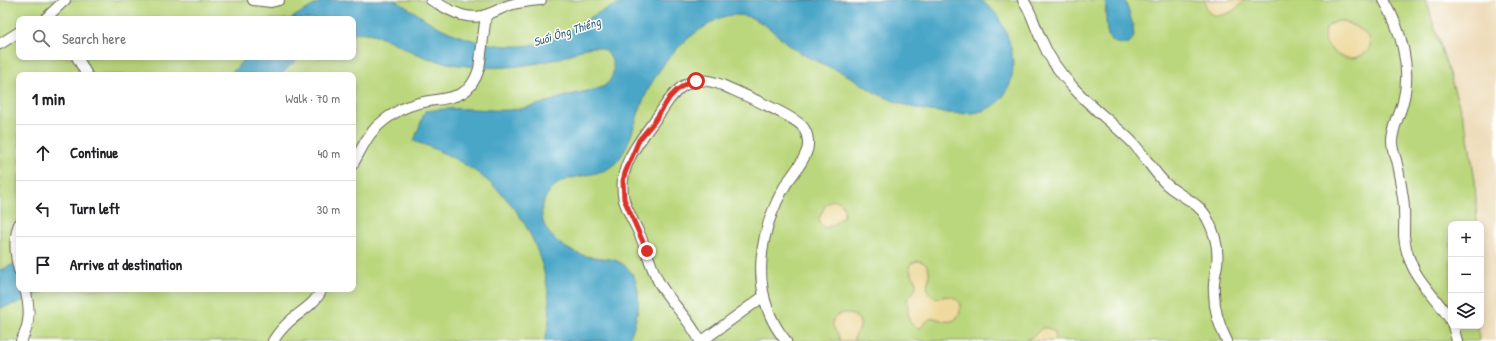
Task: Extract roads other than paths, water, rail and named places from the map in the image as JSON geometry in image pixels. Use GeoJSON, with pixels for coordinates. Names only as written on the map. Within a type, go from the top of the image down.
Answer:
{"type":"FeatureCollection","features":[{"type":"Feature","properties":{"kind":"lane"},"geometry":{"type":"LineString","coordinates":[[57,14],[65,0]]}},
{"type":"Feature","properties":{"kind":"lane"},"geometry":{"type":"LineString","coordinates":[[253,0],[271,2],[279,0]]}},
{"type":"Feature","properties":{"kind":"lane"},"geometry":{"type":"LineString","coordinates":[[431,0],[462,15],[471,17],[486,15],[509,5],[521,2],[541,0]]}},
{"type":"Feature","properties":{"kind":"lane"},"geometry":{"type":"LineString","coordinates":[[1023,0],[1050,56],[1072,86],[1133,143],[1164,182],[1204,213],[1213,229],[1216,241],[1217,264],[1214,291],[1215,306],[1218,321],[1227,341]]}},
{"type":"Feature","properties":{"kind":"lane"},"geometry":{"type":"LineString","coordinates":[[1384,0],[1399,32],[1406,66],[1404,100],[1393,131],[1392,140],[1404,199],[1404,236],[1407,249],[1417,275],[1448,316]]}},
{"type":"Feature","properties":{"kind":"lane"},"geometry":{"type":"LineString","coordinates":[[356,159],[370,134],[380,124],[403,109],[416,104],[451,98],[458,95],[471,85],[479,69],[486,15]]}},
{"type":"Feature","properties":{"kind":"lane"},"geometry":{"type":"LineString","coordinates":[[0,44],[16,34]]}},
{"type":"Feature","properties":{"kind":"lane"},"geometry":{"type":"LineString","coordinates":[[79,60],[86,72]]}},
{"type":"Feature","properties":{"kind":"lane"},"geometry":{"type":"LineString","coordinates":[[764,296],[701,341],[692,327],[670,300],[655,275],[639,233],[627,208],[623,190],[625,173],[639,140],[654,122],[670,97],[686,84],[696,81],[713,81],[797,121],[806,133],[808,140],[806,154],[787,183],[776,204],[765,234],[760,265],[764,296],[775,324],[786,341]]}},
{"type":"Feature","properties":{"kind":"lane"},"geometry":{"type":"LineString","coordinates":[[16,236],[16,252]]}},
{"type":"Feature","properties":{"kind":"lane"},"geometry":{"type":"LineString","coordinates":[[273,341],[291,320],[313,303],[321,292]]}},
{"type":"Feature","properties":{"kind":"lane"},"geometry":{"type":"LineString","coordinates":[[21,341],[29,319],[29,306],[26,293]]}},
{"type":"Feature","properties":{"kind":"lane"},"geometry":{"type":"LineString","coordinates":[[1454,329],[1457,341]]}},
{"type":"Feature","properties":{"kind":"water"},"geometry":{"type":"Polygon","coordinates":[[[323,0],[394,0],[447,31],[479,42],[511,46],[544,42],[559,37],[603,11],[621,3],[636,0],[981,0],[997,16],[1005,30],[1012,54],[1013,66],[1012,78],[1008,89],[1001,99],[991,107],[979,112],[965,114],[930,111],[905,105],[889,99],[874,92],[851,77],[811,59],[788,44],[767,26],[753,18],[741,15],[730,15],[722,17],[711,23],[698,31],[679,47],[656,76],[650,86],[629,140],[620,158],[612,166],[603,171],[563,181],[554,186],[547,195],[543,205],[542,215],[544,224],[555,240],[582,255],[607,258],[621,263],[635,278],[638,288],[637,311],[632,332],[628,341],[544,341],[547,334],[550,311],[546,281],[539,255],[529,231],[516,211],[500,192],[482,176],[439,151],[414,141],[425,111],[442,109],[517,109],[600,88],[611,79],[613,72],[613,65],[607,53],[602,49],[594,47],[586,48],[560,58],[526,65],[490,68],[467,66],[427,58],[385,38],[370,34],[356,33],[356,16],[295,16],[323,0]]]}},
{"type":"Feature","properties":{"kind":"water"},"geometry":{"type":"Polygon","coordinates":[[[1105,0],[1125,0],[1133,25],[1134,37],[1128,44],[1116,43],[1110,39],[1106,25],[1105,0]]]}},
{"type":"Feature","properties":{"kind":"water"},"geometry":{"type":"Polygon","coordinates":[[[243,60],[297,60],[283,72],[233,72],[243,60]]]}},
{"type":"Feature","properties":{"kind":"water"},"geometry":{"type":"Polygon","coordinates":[[[16,263],[16,292],[44,292],[0,308],[0,270],[16,263]]]}},
{"type":"Feature","properties":{"kind":"water label","name":"Suối Ông Thiềng"},"geometry":{"type":"Point","coordinates":[567,32]}}]}
